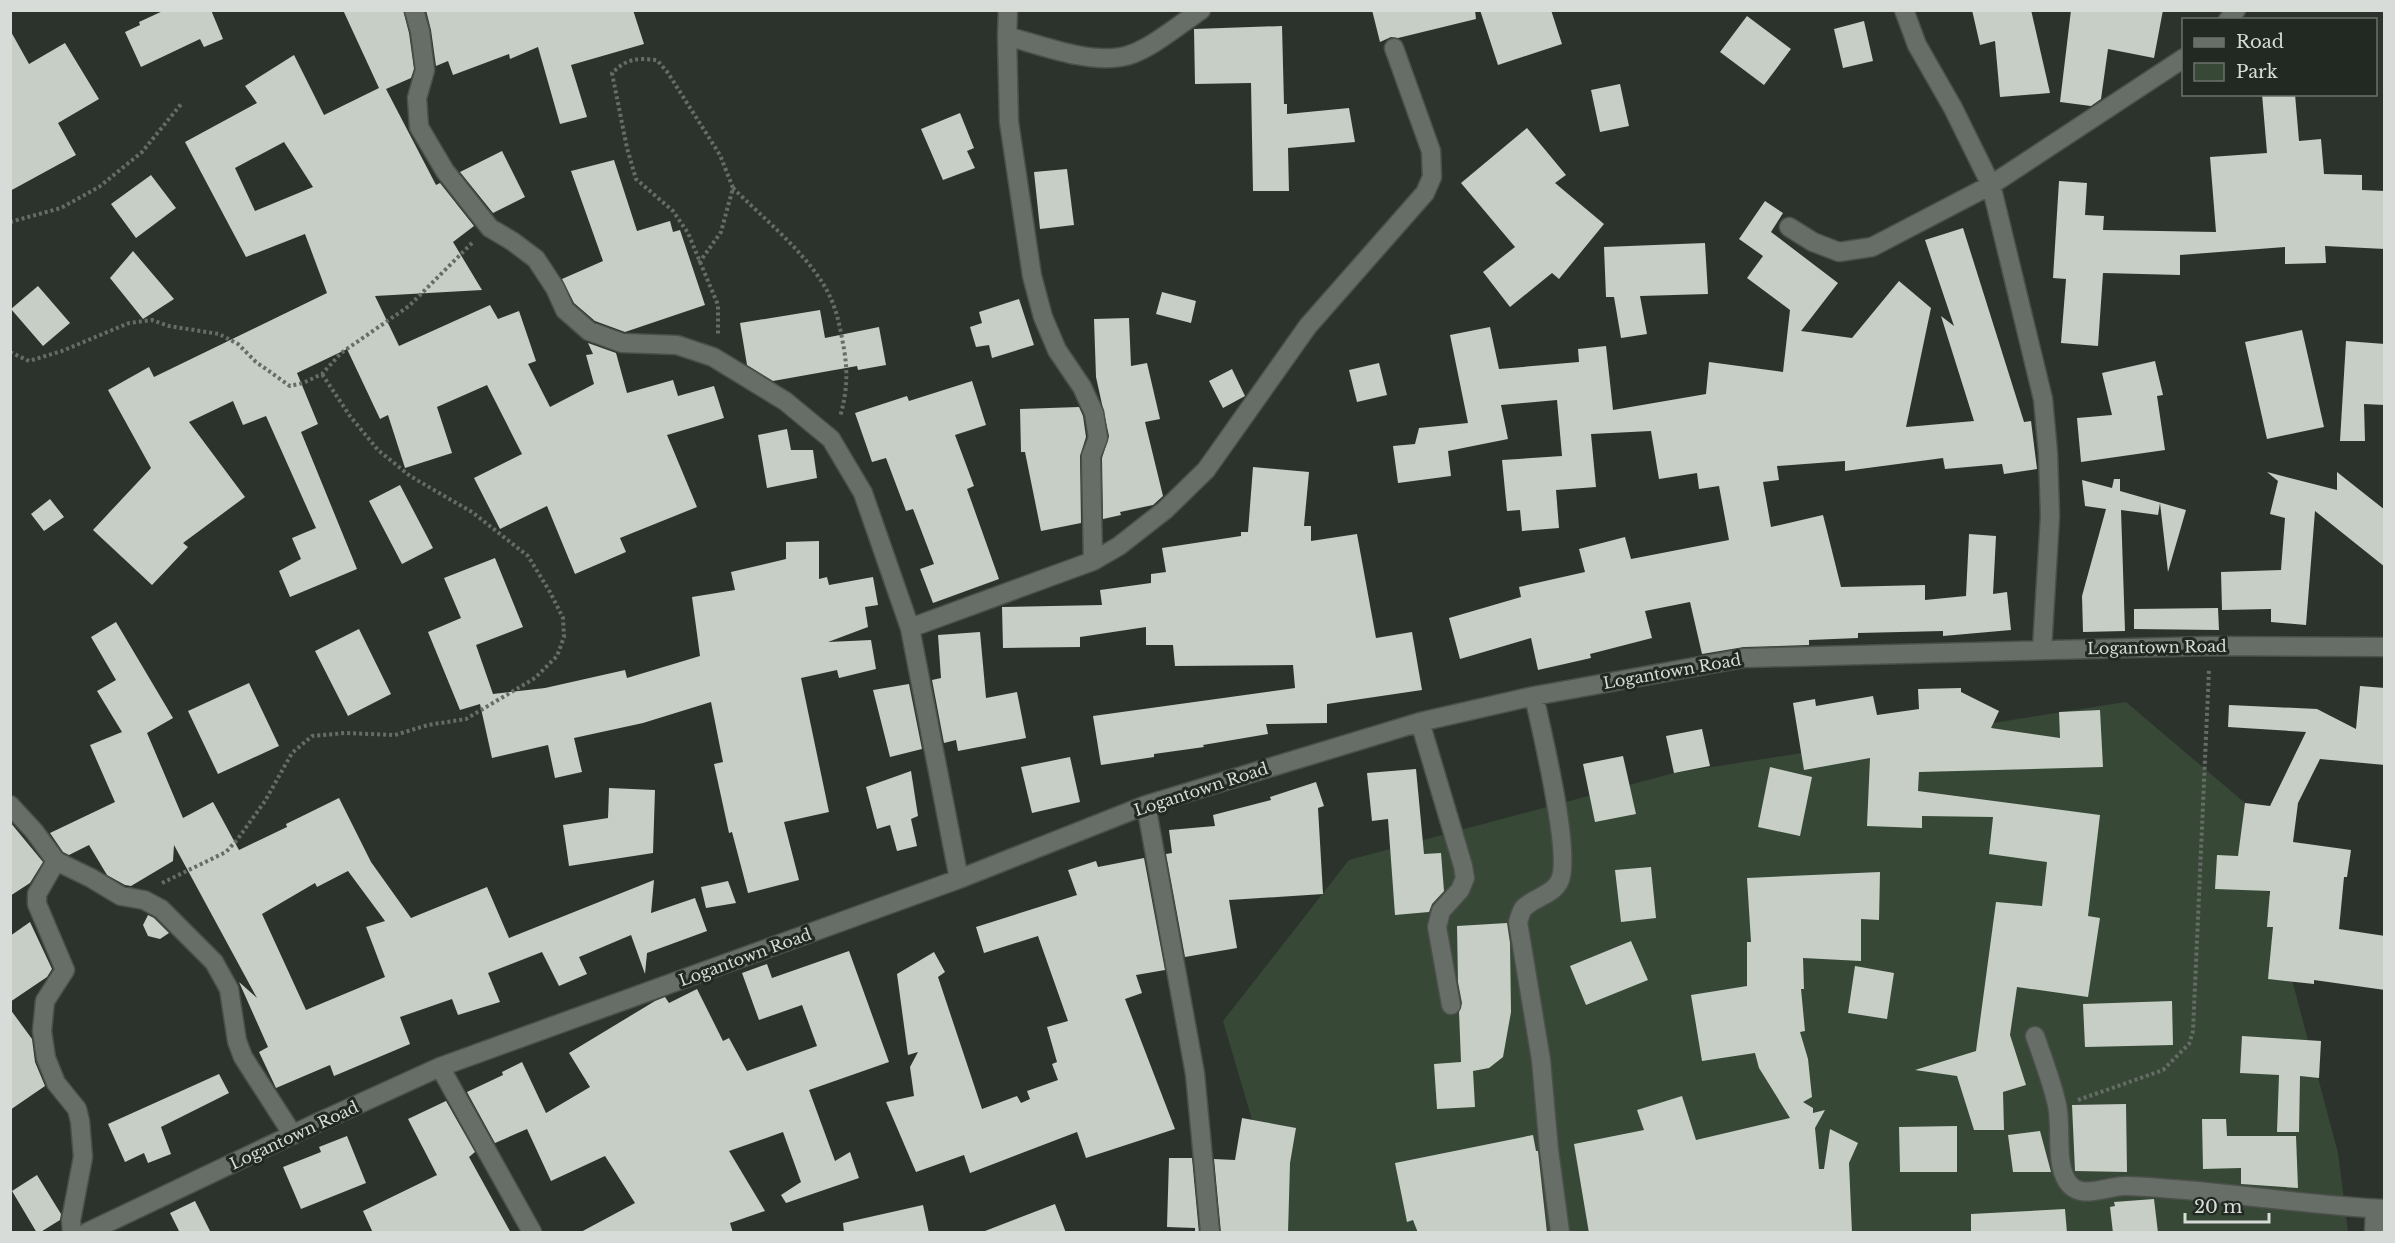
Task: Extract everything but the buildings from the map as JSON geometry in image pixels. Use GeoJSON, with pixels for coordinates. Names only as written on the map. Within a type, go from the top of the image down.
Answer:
{"type":"FeatureCollection","features":[{"type":"Feature","properties":{"kind":"street"},"geometry":{"type":"LineString","coordinates":[[414,10],[420,31],[425,70],[417,99],[419,127],[445,171],[490,228],[536,259],[555,288],[565,310],[589,331],[621,343],[677,345],[713,357],[785,401],[831,439],[863,493],[910,628],[959,879]]}},
{"type":"Feature","properties":{"kind":"street"},"geometry":{"type":"LineString","coordinates":[[1008,10],[1006,36],[1009,122],[1032,276],[1043,317],[1057,350],[1082,387],[1094,413],[1098,438],[1091,456],[1093,561]]}},
{"type":"Feature","properties":{"kind":"street"},"geometry":{"type":"LineString","coordinates":[[1006,36],[1072,53],[1100,58],[1122,57],[1140,50],[1201,10]]}},
{"type":"Feature","properties":{"kind":"street"},"geometry":{"type":"LineString","coordinates":[[1904,10],[1917,45],[1953,108],[1991,184],[2043,399],[2050,516],[2042,649]]}},
{"type":"Feature","properties":{"kind":"street"},"geometry":{"type":"LineString","coordinates":[[910,628],[1093,561],[1119,546],[1165,510],[1206,470],[1308,326],[1425,193],[1432,177],[1431,152],[1394,48]]}},
{"type":"Feature","properties":{"kind":"street"},"geometry":{"type":"LineString","coordinates":[[1789,227],[1813,242],[1839,252],[1872,247],[1991,184],[2182,59]]}},
{"type":"Feature","properties":{"kind":"street","name":"Logantown Road"},"geometry":{"type":"LineString","coordinates":[[88,1233],[440,1067],[959,879],[1146,805],[1419,722],[1534,696],[1743,658],[2210,646],[2385,647]]}},
{"type":"Feature","properties":{"kind":"street"},"geometry":{"type":"LineString","coordinates":[[1534,696],[1562,842],[1562,871],[1561,881],[1553,890],[1524,907],[1518,922],[1541,1060],[1549,1150],[1560,1233]]}},
{"type":"Feature","properties":{"kind":"street"},"geometry":{"type":"LineString","coordinates":[[1419,722],[1465,878],[1460,890],[1441,911],[1437,927],[1451,1005]]}},
{"type":"Feature","properties":{"kind":"street"},"geometry":{"type":"LineString","coordinates":[[10,805],[34,831],[56,861],[121,896],[144,900],[161,909],[214,962],[229,989],[237,1041],[243,1057],[293,1135]]}},
{"type":"Feature","properties":{"kind":"street"},"geometry":{"type":"LineString","coordinates":[[1146,805],[1195,1074],[1210,1233]]}},
{"type":"Feature","properties":{"kind":"street"},"geometry":{"type":"LineString","coordinates":[[56,861],[37,894],[37,904],[60,953],[65,970],[45,1001],[42,1031],[46,1058],[56,1083],[69,1096],[77,1109],[80,1121],[83,1157],[72,1214],[72,1233]]}},
{"type":"Feature","properties":{"kind":"street"},"geometry":{"type":"LineString","coordinates":[[2035,1036],[2058,1107],[2063,1172],[2067,1183],[2076,1189],[2091,1192],[2123,1185],[2380,1209],[2374,1233]]}},
{"type":"Feature","properties":{"kind":"street"},"geometry":{"type":"LineString","coordinates":[[440,1067],[532,1233]]}},
{"type":"Feature","properties":{"kind":"path"},"geometry":{"type":"LineString","coordinates":[[713,357],[718,338],[718,305],[688,232],[673,211],[636,179],[627,148],[612,73],[624,62],[640,58],[657,60],[668,73],[720,155],[733,188],[789,243],[812,270],[831,299],[842,337],[848,375],[841,415],[831,439]]}},
{"type":"Feature","properties":{"kind":"path"},"geometry":{"type":"LineString","coordinates":[[10,222],[61,208],[99,187],[142,152],[182,104]]}},
{"type":"Feature","properties":{"kind":"path"},"geometry":{"type":"LineString","coordinates":[[699,263],[721,232],[733,188]]}},
{"type":"Feature","properties":{"kind":"path"},"geometry":{"type":"LineString","coordinates":[[10,352],[29,361],[62,351],[129,323],[152,321],[219,334],[238,344],[256,362],[290,386],[303,383],[322,374],[341,353],[409,306],[459,254],[490,228]]}},
{"type":"Feature","properties":{"kind":"path"},"geometry":{"type":"LineString","coordinates":[[121,896],[177,878],[226,852],[265,801],[292,753],[312,736],[345,733],[395,735],[466,719],[535,678],[557,656],[564,637],[563,618],[528,556],[472,512],[410,476],[378,450],[350,416],[322,374]]}},
{"type":"Feature","properties":{"kind":"path"},"geometry":{"type":"LineString","coordinates":[[2058,1107],[2163,1070],[2189,1044],[2193,1031],[2210,646]]}},
{"type":"Feature","properties":{"kind":"green space"},"geometry":{"type":"Polygon","coordinates":[[[2126,702],[2245,803],[2338,1153],[2348,1232],[1285,1232],[1223,1021],[1349,860],[1674,773],[2126,702]]]}}]}
